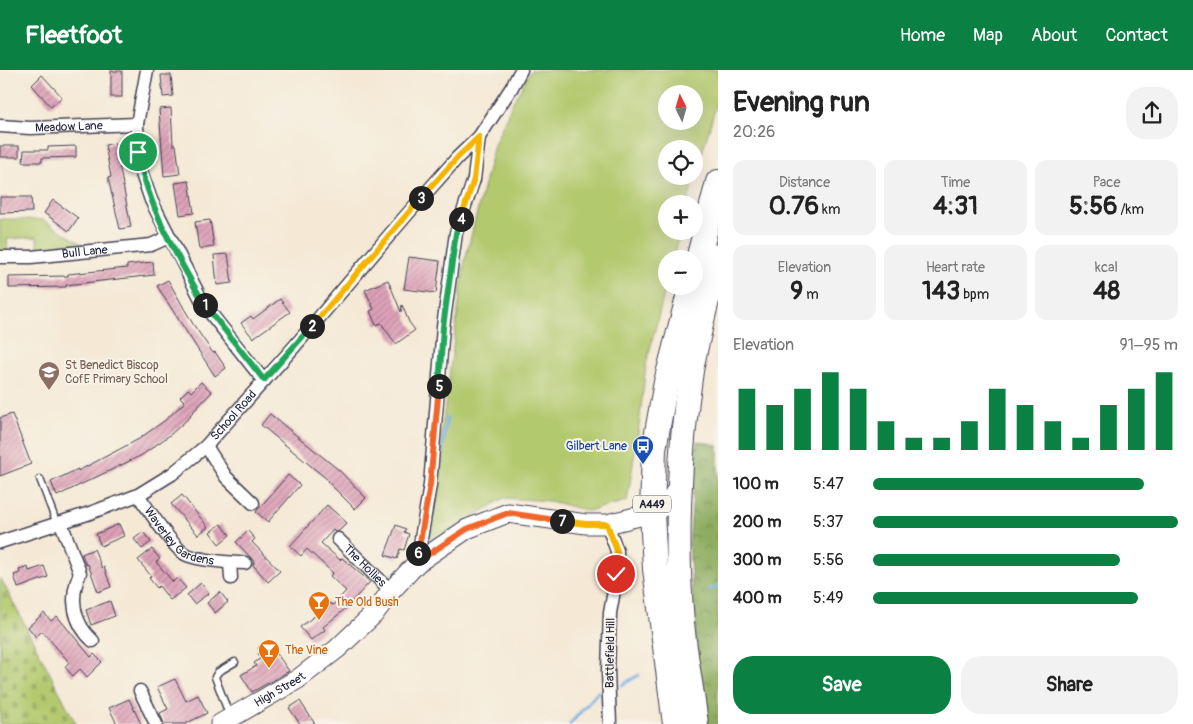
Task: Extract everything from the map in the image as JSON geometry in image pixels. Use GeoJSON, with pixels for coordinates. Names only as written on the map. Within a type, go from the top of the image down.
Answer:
{"type":"FeatureCollection","features":[{"type":"Feature","properties":{"kind":"highway"},"geometry":{"type":"LineString","coordinates":[[700,250],[718,182]]}},
{"type":"Feature","properties":{"kind":"highway","name":"A449"},"geometry":{"type":"LineString","coordinates":[[696,724],[682,623],[679,548],[681,481],[691,372],[718,256]]}},
{"type":"Feature","properties":{"kind":"highway","name":"A449"},"geometry":{"type":"LineString","coordinates":[[675,724],[655,569],[652,513],[654,450],[666,382],[689,295]]}},
{"type":"Feature","properties":{"kind":"street"},"geometry":{"type":"LineString","coordinates":[[147,70],[137,124],[138,152],[142,174],[151,200],[204,305],[264,380]]}},
{"type":"Feature","properties":{"kind":"street","name":"School Road"},"geometry":{"type":"LineString","coordinates":[[0,542],[59,524],[138,495],[172,474],[206,446],[458,157],[479,137],[521,70]]}},
{"type":"Feature","properties":{"kind":"street","name":"Meadow Lane"},"geometry":{"type":"LineString","coordinates":[[0,126],[30,128],[137,124]]}},
{"type":"Feature","properties":{"kind":"street"},"geometry":{"type":"LineString","coordinates":[[417,562],[430,485],[443,327],[456,233],[474,179],[479,137]]}},
{"type":"Feature","properties":{"kind":"street","name":"Bull Lane"},"geometry":{"type":"LineString","coordinates":[[0,257],[31,257],[151,245],[169,237]]}},
{"type":"Feature","properties":{"kind":"street"},"geometry":{"type":"LineString","coordinates":[[206,446],[226,477],[253,503]]}},
{"type":"Feature","properties":{"kind":"street"},"geometry":{"type":"LineString","coordinates":[[417,562],[467,529],[508,513],[586,524],[607,524],[652,513],[664,506],[673,496],[681,481]]}},
{"type":"Feature","properties":{"kind":"street","name":"Waverley Gardens"},"geometry":{"type":"LineString","coordinates":[[138,495],[174,544],[186,555],[230,563],[245,563]]}},
{"type":"Feature","properties":{"kind":"street"},"geometry":{"type":"LineString","coordinates":[[59,524],[80,573],[76,582],[75,613],[85,633],[93,641]]}},
{"type":"Feature","properties":{"kind":"street","name":"Battlefield Hill"},"geometry":{"type":"LineString","coordinates":[[607,524],[617,551],[616,574],[610,613],[609,723]]}},
{"type":"Feature","properties":{"kind":"street","name":"The Hollies"},"geometry":{"type":"LineString","coordinates":[[338,539],[391,590]]}},
{"type":"Feature","properties":{"kind":"street","name":"High Street"},"geometry":{"type":"LineString","coordinates":[[225,721],[298,679],[337,649],[374,614],[391,590],[417,562]]}},
{"type":"Feature","properties":{"kind":"street","name":"Waverley Gardens"},"geometry":{"type":"LineString","coordinates":[[230,563],[231,578]]}},
{"type":"Feature","properties":{"kind":"street"},"geometry":{"type":"LineString","coordinates":[[140,691],[156,724]]}},
{"type":"Feature","properties":{"kind":"lane"},"geometry":{"type":"LineString","coordinates":[[40,478],[59,524]]}},
{"type":"Feature","properties":{"kind":"lane"},"geometry":{"type":"LineString","coordinates":[[225,721],[215,677],[218,672],[235,662]]}},
{"type":"Feature","properties":{"kind":"green space"},"geometry":{"type":"Polygon","coordinates":[[[531,70],[718,70],[718,99],[703,150],[703,140],[658,140],[658,185],[693,185],[690,195],[658,195],[658,240],[678,240],[675,250],[658,250],[658,295],[664,295],[646,365],[627,501],[588,511],[550,501],[504,498],[431,543],[424,535],[431,508],[465,260],[494,145],[512,104],[531,70]]]}},
{"type":"Feature","properties":{"kind":"green space"},"geometry":{"type":"Polygon","coordinates":[[[0,219],[43,220],[84,245],[38,250],[37,237],[7,239],[8,253],[0,252],[0,219]]]}},
{"type":"Feature","properties":{"kind":"green space"},"geometry":{"type":"Polygon","coordinates":[[[697,441],[718,445],[718,724],[704,724],[700,696],[689,546],[697,441]]]}},
{"type":"Feature","properties":{"kind":"green space"},"geometry":{"type":"Polygon","coordinates":[[[0,577],[76,724],[0,724],[0,577]]]}},
{"type":"Feature","properties":{"kind":"building"},"geometry":{"type":"Polygon","coordinates":[[[111,71],[122,71],[122,97],[111,97],[111,71]]]}},
{"type":"Feature","properties":{"kind":"building"},"geometry":{"type":"Polygon","coordinates":[[[42,75],[62,97],[51,107],[32,85],[42,75]]]}},
{"type":"Feature","properties":{"kind":"building"},"geometry":{"type":"Polygon","coordinates":[[[161,75],[171,75],[173,96],[163,97],[161,75]]]}},
{"type":"Feature","properties":{"kind":"building"},"geometry":{"type":"Polygon","coordinates":[[[171,108],[173,145],[176,145],[180,174],[164,176],[159,109],[171,108]]]}},
{"type":"Feature","properties":{"kind":"building"},"geometry":{"type":"Polygon","coordinates":[[[115,143],[131,227],[120,229],[108,178],[111,177],[105,145],[115,143]]]}},
{"type":"Feature","properties":{"kind":"building"},"geometry":{"type":"Polygon","coordinates":[[[0,146],[19,146],[19,157],[0,157],[0,146]]]}},
{"type":"Feature","properties":{"kind":"building"},"geometry":{"type":"Polygon","coordinates":[[[76,146],[76,157],[42,158],[42,162],[23,162],[24,150],[48,150],[48,147],[76,146]]]}},
{"type":"Feature","properties":{"kind":"building"},"geometry":{"type":"Polygon","coordinates":[[[189,181],[194,213],[180,215],[175,183],[189,181]]]}},
{"type":"Feature","properties":{"kind":"building"},"geometry":{"type":"Polygon","coordinates":[[[0,197],[31,197],[32,212],[0,213],[0,197]]]}},
{"type":"Feature","properties":{"kind":"building"},"geometry":{"type":"Polygon","coordinates":[[[53,200],[78,218],[69,231],[44,213],[53,200]]]}},
{"type":"Feature","properties":{"kind":"building"},"geometry":{"type":"Polygon","coordinates":[[[210,220],[214,247],[199,249],[195,222],[210,220]]]}},
{"type":"Feature","properties":{"kind":"building"},"geometry":{"type":"Polygon","coordinates":[[[228,254],[232,283],[217,285],[214,255],[228,254]]]}},
{"type":"Feature","properties":{"kind":"building"},"geometry":{"type":"Polygon","coordinates":[[[409,257],[440,261],[436,293],[404,289],[409,257]]]}},
{"type":"Feature","properties":{"kind":"building"},"geometry":{"type":"Polygon","coordinates":[[[153,262],[154,275],[66,285],[66,287],[9,288],[9,277],[68,276],[68,274],[127,268],[127,265],[153,262]]]}},
{"type":"Feature","properties":{"kind":"building"},"geometry":{"type":"Polygon","coordinates":[[[168,280],[193,324],[226,368],[215,376],[157,286],[168,280]]]}},
{"type":"Feature","properties":{"kind":"building"},"geometry":{"type":"Polygon","coordinates":[[[388,280],[401,312],[402,305],[409,322],[415,330],[396,344],[381,323],[376,325],[370,311],[374,309],[365,290],[388,280]]]}},
{"type":"Feature","properties":{"kind":"building"},"geometry":{"type":"Polygon","coordinates":[[[280,299],[290,312],[253,338],[241,323],[251,316],[253,319],[280,299]]]}},
{"type":"Feature","properties":{"kind":"building"},"geometry":{"type":"Polygon","coordinates":[[[201,382],[212,392],[191,416],[170,435],[142,455],[57,496],[51,482],[78,469],[78,471],[139,439],[164,421],[185,402],[180,397],[188,389],[191,392],[201,382]]]}},
{"type":"Feature","properties":{"kind":"building"},"geometry":{"type":"Polygon","coordinates":[[[12,414],[31,464],[0,476],[0,418],[12,414]]]}},
{"type":"Feature","properties":{"kind":"building"},"geometry":{"type":"Polygon","coordinates":[[[270,414],[340,471],[366,498],[355,509],[328,480],[261,425],[270,414]]]}},
{"type":"Feature","properties":{"kind":"building"},"geometry":{"type":"Polygon","coordinates":[[[288,475],[300,485],[268,522],[256,512],[288,475]]]}},
{"type":"Feature","properties":{"kind":"building"},"geometry":{"type":"Polygon","coordinates":[[[182,495],[208,527],[198,535],[171,504],[182,495]]]}},
{"type":"Feature","properties":{"kind":"building"},"geometry":{"type":"Polygon","coordinates":[[[327,505],[347,523],[339,531],[335,532],[333,530],[321,543],[370,582],[344,610],[323,627],[325,630],[311,640],[300,627],[316,615],[310,607],[321,598],[326,603],[333,605],[346,591],[330,576],[333,573],[307,549],[301,556],[290,546],[327,505]]]}},
{"type":"Feature","properties":{"kind":"building"},"geometry":{"type":"Polygon","coordinates":[[[119,524],[124,536],[101,546],[96,534],[119,524]]]}},
{"type":"Feature","properties":{"kind":"building"},"geometry":{"type":"Polygon","coordinates":[[[221,524],[230,535],[219,544],[210,532],[221,524]]]}},
{"type":"Feature","properties":{"kind":"building"},"geometry":{"type":"Polygon","coordinates":[[[396,525],[406,529],[404,532],[409,534],[404,550],[400,549],[397,559],[385,555],[396,525]]]}},
{"type":"Feature","properties":{"kind":"building"},"geometry":{"type":"Polygon","coordinates":[[[248,531],[255,539],[252,542],[280,571],[268,582],[253,565],[252,559],[236,542],[248,531]]]}},
{"type":"Feature","properties":{"kind":"building"},"geometry":{"type":"Polygon","coordinates":[[[143,532],[151,542],[142,549],[134,539],[143,532]]]}},
{"type":"Feature","properties":{"kind":"building"},"geometry":{"type":"Polygon","coordinates":[[[94,549],[102,568],[104,567],[111,587],[98,592],[88,564],[86,565],[82,554],[94,549]]]}},
{"type":"Feature","properties":{"kind":"building"},"geometry":{"type":"Polygon","coordinates":[[[152,549],[160,559],[156,562],[173,582],[177,578],[186,588],[170,600],[159,586],[157,588],[149,578],[151,576],[138,560],[152,549]]]}},
{"type":"Feature","properties":{"kind":"building"},"geometry":{"type":"Polygon","coordinates":[[[44,566],[48,577],[18,588],[14,575],[20,573],[19,570],[28,567],[29,571],[44,566]]]}},
{"type":"Feature","properties":{"kind":"building"},"geometry":{"type":"Polygon","coordinates":[[[201,583],[209,593],[194,604],[187,595],[201,583]]]}},
{"type":"Feature","properties":{"kind":"building"},"geometry":{"type":"Polygon","coordinates":[[[220,592],[228,602],[215,613],[207,603],[220,592]]]}},
{"type":"Feature","properties":{"kind":"building"},"geometry":{"type":"Polygon","coordinates":[[[110,601],[115,616],[91,625],[86,610],[110,601]]]}},
{"type":"Feature","properties":{"kind":"building"},"geometry":{"type":"Polygon","coordinates":[[[44,613],[51,621],[57,616],[91,657],[94,654],[102,662],[87,677],[80,669],[73,676],[65,667],[69,662],[42,631],[36,637],[28,627],[44,613]]]}},
{"type":"Feature","properties":{"kind":"building","name":"The Vine"},"geometry":{"type":"Polygon","coordinates":[[[268,641],[289,671],[252,692],[241,675],[256,666],[254,663],[261,658],[258,654],[261,652],[258,648],[268,641]]]}},
{"type":"Feature","properties":{"kind":"building"},"geometry":{"type":"Polygon","coordinates":[[[175,679],[186,701],[198,695],[207,713],[185,724],[164,724],[160,713],[168,709],[157,687],[175,679]]]}},
{"type":"Feature","properties":{"kind":"building"},"geometry":{"type":"Polygon","coordinates":[[[129,699],[141,724],[117,724],[109,708],[129,699]]]}},
{"type":"Feature","properties":{"kind":"building"},"geometry":{"type":"Polygon","coordinates":[[[300,701],[315,724],[300,724],[289,708],[300,701]]]}},
{"type":"Feature","properties":{"kind":"waterway"},"geometry":{"type":"LineString","coordinates":[[429,538],[447,418]]}},
{"type":"Feature","properties":{"kind":"waterway"},"geometry":{"type":"LineString","coordinates":[[708,590],[718,587]]}},
{"type":"Feature","properties":{"kind":"waterway"},"geometry":{"type":"LineString","coordinates":[[622,685],[639,675]]}},
{"type":"Feature","properties":{"kind":"waterway"},"geometry":{"type":"LineString","coordinates":[[570,724],[599,691]]}},
{"type":"Feature","properties":{"kind":"place","name":"St Benedict Biscop CofE Primary School"},"geometry":{"type":"Point","coordinates":[49,391]}},
{"type":"Feature","properties":{"kind":"place","name":"Gilbert Lane"},"geometry":{"type":"Point","coordinates":[643,465]}},
{"type":"Feature","properties":{"kind":"place","name":"The Old Bush"},"geometry":{"type":"Point","coordinates":[319,621]}},
{"type":"Feature","properties":{"kind":"place","name":"The Vine"},"geometry":{"type":"Point","coordinates":[269,669]}},
{"type":"Feature","properties":{"kind":"route"},"geometry":{"type":"LineString","coordinates":[[138,152],[142,174],[151,200],[204,305],[264,380],[404,218],[458,157],[479,137],[474,179],[456,233],[443,327],[430,485],[417,562],[467,529],[508,513],[586,524],[607,524],[617,551],[616,574]]}}]}
